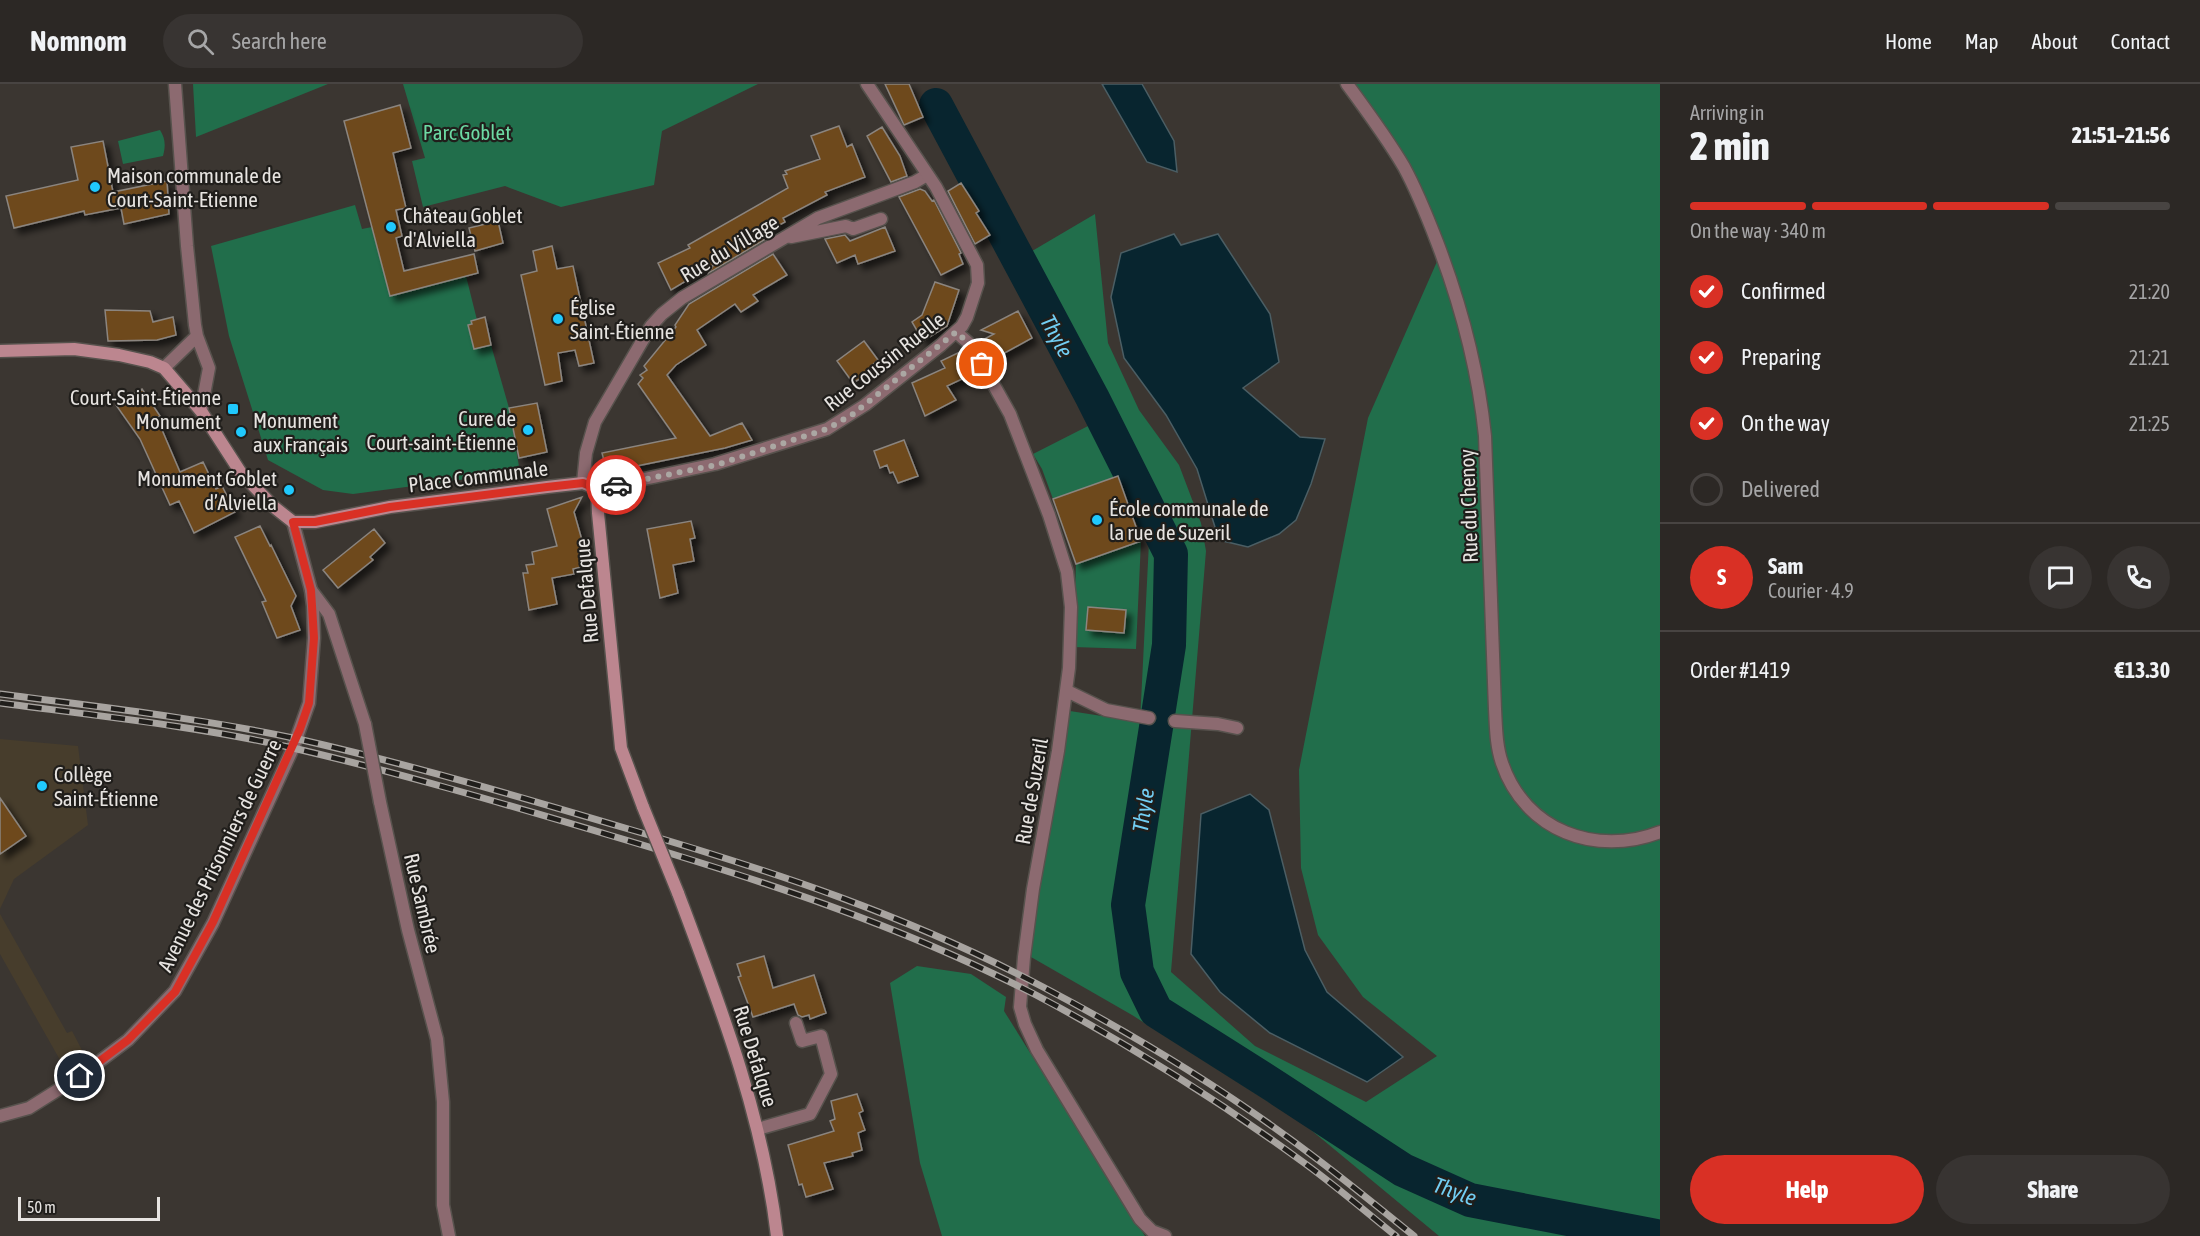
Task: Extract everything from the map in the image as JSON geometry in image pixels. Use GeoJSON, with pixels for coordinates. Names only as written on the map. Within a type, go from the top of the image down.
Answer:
{"type":"FeatureCollection","features":[{"type":"Feature","properties":{"kind":"main road"},"geometry":{"type":"LineString","coordinates":[[0,351],[74,349],[105,352],[150,362],[164,368],[201,411],[241,473],[274,507],[293,522]]}},
{"type":"Feature","properties":{"kind":"main road"},"geometry":{"type":"LineString","coordinates":[[583,483],[597,489]]}},
{"type":"Feature","properties":{"kind":"main road","name":"Place Communale"},"geometry":{"type":"LineString","coordinates":[[293,522],[315,522],[390,507],[583,483]]}},
{"type":"Feature","properties":{"kind":"main road","name":"Rue Defalque"},"geometry":{"type":"LineString","coordinates":[[597,489],[621,748],[727,1024],[758,1129],[777,1236]]}},
{"type":"Feature","properties":{"kind":"street"},"geometry":{"type":"LineString","coordinates":[[175,84],[187,246],[197,336],[209,369],[201,411]]}},
{"type":"Feature","properties":{"kind":"street","name":"Rue Coussin Ruelle"},"geometry":{"type":"LineString","coordinates":[[597,489],[716,465],[827,429],[853,414],[956,332],[967,317],[978,283],[979,273],[974,258],[936,187],[867,84]]}},
{"type":"Feature","properties":{"kind":"street","name":"Rue du Chenoy"},"geometry":{"type":"LineString","coordinates":[[1347,84],[1388,141],[1412,182],[1441,253],[1471,348],[1481,398],[1485,436],[1495,709],[1497,747],[1502,764],[1523,802],[1547,823],[1563,831],[1593,841],[1614,842],[1636,840],[1660,832]]}},
{"type":"Feature","properties":{"kind":"street","name":"Rue du Village"},"geometry":{"type":"LineString","coordinates":[[583,483],[586,453],[595,422],[651,326],[662,314],[682,298],[784,237],[835,211],[915,182],[927,175]]}},
{"type":"Feature","properties":{"kind":"street"},"geometry":{"type":"LineString","coordinates":[[784,237],[846,226],[853,229],[881,219]]}},
{"type":"Feature","properties":{"kind":"street","name":"Rue de Suzeril"},"geometry":{"type":"LineString","coordinates":[[956,332],[972,346],[1010,414],[1064,560],[1071,607],[1067,691],[1034,889],[1024,957],[1020,1007],[1037,1050],[1140,1219],[1152,1231],[1165,1236]]}},
{"type":"Feature","properties":{"kind":"street"},"geometry":{"type":"LineString","coordinates":[[164,368],[197,336]]}},
{"type":"Feature","properties":{"kind":"street","name":"Avenue des Prisonniers de Guerre"},"geometry":{"type":"LineString","coordinates":[[0,1116],[29,1108],[80,1076],[128,1040],[175,992],[213,922],[293,748],[309,703],[314,638],[311,590],[293,522]]}},
{"type":"Feature","properties":{"kind":"street","name":"Rue Sambrée"},"geometry":{"type":"LineString","coordinates":[[311,590],[329,614],[365,724],[408,930],[437,1039],[443,1102],[444,1205],[449,1236]]}},
{"type":"Feature","properties":{"kind":"street"},"geometry":{"type":"LineString","coordinates":[[1067,691],[1106,710],[1149,718]]}},
{"type":"Feature","properties":{"kind":"street"},"geometry":{"type":"LineString","coordinates":[[1175,721],[1218,724],[1237,728]]}},
{"type":"Feature","properties":{"kind":"street"},"geometry":{"type":"LineString","coordinates":[[758,1129],[810,1114],[831,1074],[821,1036],[802,1041],[796,1023]]}},
{"type":"Feature","properties":{"kind":"shaded area","name":"Collège Saint-Étienne"},"geometry":{"type":"Polygon","coordinates":[[[0,739],[78,746],[88,825],[14,879],[0,909],[0,739]]]}},
{"type":"Feature","properties":{"kind":"shaded area"},"geometry":{"type":"Polygon","coordinates":[[[0,914],[67,1033],[72,1031],[84,1054],[64,1067],[0,954],[0,914]]]}},
{"type":"Feature","properties":{"kind":"green space"},"geometry":{"type":"Polygon","coordinates":[[[193,84],[328,84],[196,137],[193,84]]]}},
{"type":"Feature","properties":{"kind":"green space","name":"Parc Goblet"},"geometry":{"type":"Polygon","coordinates":[[[403,84],[758,84],[662,131],[654,185],[561,207],[505,186],[423,207],[412,161],[425,158],[403,84]]]}},
{"type":"Feature","properties":{"kind":"green space"},"geometry":{"type":"Polygon","coordinates":[[[1351,84],[1660,84],[1660,1236],[1439,1236],[1305,1125],[1132,1015],[1031,957],[1039,890],[1070,711],[1140,722],[1149,542],[1117,453],[1010,264],[1095,214],[1108,343],[1139,410],[1179,465],[1201,523],[1206,551],[1171,972],[1255,1046],[1366,1102],[1437,1056],[1363,997],[1318,935],[1301,868],[1299,770],[1368,418],[1439,257],[1391,135],[1351,84]]]}},
{"type":"Feature","properties":{"kind":"green space"},"geometry":{"type":"Polygon","coordinates":[[[160,130],[164,142],[163,156],[123,164],[118,141],[160,130]]]}},
{"type":"Feature","properties":{"kind":"green space"},"geometry":{"type":"Polygon","coordinates":[[[355,205],[362,229],[372,227],[390,295],[466,276],[477,320],[471,321],[472,324],[468,325],[474,349],[491,345],[509,408],[520,472],[353,494],[323,490],[268,460],[229,336],[211,246],[355,205]]]}},
{"type":"Feature","properties":{"kind":"green space"},"geometry":{"type":"Polygon","coordinates":[[[1090,425],[1118,476],[1053,499],[1042,469],[1033,454],[1090,425]]]}},
{"type":"Feature","properties":{"kind":"green space"},"geometry":{"type":"Polygon","coordinates":[[[1141,541],[1136,649],[1073,647],[1076,564],[1141,541]]]}},
{"type":"Feature","properties":{"kind":"green space"},"geometry":{"type":"Polygon","coordinates":[[[917,966],[971,974],[1006,997],[1004,1011],[1145,1236],[942,1236],[920,1163],[890,983],[917,966]]]}},
{"type":"Feature","properties":{"kind":"water"},"geometry":{"type":"Polygon","coordinates":[[[1102,84],[1142,84],[1174,141],[1177,172],[1147,162],[1102,84]]]}},
{"type":"Feature","properties":{"kind":"water"},"geometry":{"type":"Polygon","coordinates":[[[1174,234],[1181,245],[1218,234],[1270,314],[1279,362],[1243,388],[1300,437],[1325,439],[1311,484],[1296,520],[1279,534],[1248,547],[1219,540],[1197,469],[1166,415],[1124,358],[1111,297],[1121,253],[1174,234]]]}},
{"type":"Feature","properties":{"kind":"water"},"geometry":{"type":"Polygon","coordinates":[[[1250,794],[1269,810],[1305,950],[1327,992],[1403,1057],[1367,1082],[1270,1033],[1220,992],[1191,954],[1201,814],[1250,794]]]}},
{"type":"Feature","properties":{"kind":"building"},"geometry":{"type":"Polygon","coordinates":[[[885,84],[909,84],[923,117],[904,125],[885,84]]]}},
{"type":"Feature","properties":{"kind":"building","name":"Château Goblet d'Alviella"},"geometry":{"type":"Polygon","coordinates":[[[400,105],[411,148],[393,153],[406,208],[396,210],[402,236],[396,238],[404,271],[474,254],[478,273],[390,296],[344,121],[400,105]]]}},
{"type":"Feature","properties":{"kind":"building"},"geometry":{"type":"Polygon","coordinates":[[[839,126],[847,147],[852,144],[865,177],[825,192],[827,195],[783,218],[785,222],[761,235],[764,240],[709,273],[714,264],[671,290],[658,263],[690,248],[688,245],[788,188],[783,175],[787,174],[785,171],[820,159],[811,136],[839,126]]]}},
{"type":"Feature","properties":{"kind":"building"},"geometry":{"type":"Polygon","coordinates":[[[882,127],[900,156],[907,176],[891,182],[867,136],[882,127]]]}},
{"type":"Feature","properties":{"kind":"building","name":"Maison communale de Court-Saint-Etienne"},"geometry":{"type":"Polygon","coordinates":[[[103,141],[113,192],[167,181],[169,214],[124,224],[121,208],[85,215],[84,211],[14,228],[6,196],[78,180],[71,147],[103,141]]]}},
{"type":"Feature","properties":{"kind":"building"},"geometry":{"type":"Polygon","coordinates":[[[961,183],[979,211],[976,213],[990,235],[975,244],[948,191],[961,183]]]}},
{"type":"Feature","properties":{"kind":"building"},"geometry":{"type":"Polygon","coordinates":[[[920,189],[925,191],[932,201],[934,200],[961,253],[959,254],[963,264],[941,275],[899,197],[920,189]]]}},
{"type":"Feature","properties":{"kind":"building"},"geometry":{"type":"Polygon","coordinates":[[[498,221],[503,243],[475,251],[469,228],[498,221]]]}},
{"type":"Feature","properties":{"kind":"building"},"geometry":{"type":"Polygon","coordinates":[[[885,227],[895,251],[858,264],[855,255],[837,263],[825,239],[845,235],[850,241],[885,227]]]}},
{"type":"Feature","properties":{"kind":"building","name":"Église Saint-Étienne"},"geometry":{"type":"Polygon","coordinates":[[[552,246],[557,269],[573,266],[594,363],[579,366],[575,350],[558,353],[562,381],[545,385],[521,275],[537,271],[533,251],[552,246]]]}},
{"type":"Feature","properties":{"kind":"building"},"geometry":{"type":"Polygon","coordinates":[[[773,254],[787,275],[753,295],[758,301],[741,312],[735,304],[697,330],[706,345],[676,365],[667,375],[710,436],[742,423],[752,440],[725,448],[607,472],[602,453],[676,438],[638,384],[643,378],[640,375],[647,370],[644,366],[676,327],[675,325],[689,304],[773,254]]]}},
{"type":"Feature","properties":{"kind":"building"},"geometry":{"type":"Polygon","coordinates":[[[935,282],[959,290],[947,326],[923,341],[912,322],[922,315],[935,282]]]}},
{"type":"Feature","properties":{"kind":"building"},"geometry":{"type":"Polygon","coordinates":[[[105,310],[150,311],[153,322],[173,317],[176,335],[157,340],[108,341],[105,310]]]}},
{"type":"Feature","properties":{"kind":"building"},"geometry":{"type":"Polygon","coordinates":[[[1018,311],[1032,338],[990,361],[979,342],[994,334],[981,330],[1018,311]]]}},
{"type":"Feature","properties":{"kind":"building"},"geometry":{"type":"Polygon","coordinates":[[[485,317],[491,345],[474,349],[468,325],[472,324],[471,321],[485,317]]]}},
{"type":"Feature","properties":{"kind":"building"},"geometry":{"type":"Polygon","coordinates":[[[864,341],[878,360],[871,366],[874,370],[853,383],[837,361],[864,341]]]}},
{"type":"Feature","properties":{"kind":"building"},"geometry":{"type":"Polygon","coordinates":[[[964,350],[977,372],[947,386],[956,400],[925,416],[912,383],[945,368],[941,361],[964,350]]]}},
{"type":"Feature","properties":{"kind":"building"},"geometry":{"type":"Polygon","coordinates":[[[142,389],[160,416],[157,418],[180,472],[203,462],[216,489],[222,486],[235,512],[194,533],[179,501],[170,505],[140,439],[116,405],[142,389]]]}},
{"type":"Feature","properties":{"kind":"building","name":"Cure de Court-saint-Étienne"},"geometry":{"type":"Polygon","coordinates":[[[537,403],[547,452],[519,458],[509,408],[537,403]]]}},
{"type":"Feature","properties":{"kind":"building"},"geometry":{"type":"Polygon","coordinates":[[[904,440],[918,476],[898,483],[887,465],[880,468],[874,451],[904,440]]]}},
{"type":"Feature","properties":{"kind":"building"},"geometry":{"type":"Polygon","coordinates":[[[1118,476],[1141,541],[1076,564],[1053,499],[1118,476]]]}},
{"type":"Feature","properties":{"kind":"building"},"geometry":{"type":"Polygon","coordinates":[[[582,497],[574,512],[589,565],[573,569],[574,574],[552,578],[557,604],[529,610],[523,573],[528,573],[526,565],[534,564],[532,552],[557,546],[547,509],[582,497]]]}},
{"type":"Feature","properties":{"kind":"building"},"geometry":{"type":"Polygon","coordinates":[[[691,521],[695,538],[690,539],[694,561],[673,565],[678,593],[660,598],[647,529],[691,521]]]}},
{"type":"Feature","properties":{"kind":"building"},"geometry":{"type":"Polygon","coordinates":[[[260,526],[296,596],[291,606],[300,630],[277,638],[262,602],[266,601],[235,537],[260,526]]]}},
{"type":"Feature","properties":{"kind":"building"},"geometry":{"type":"Polygon","coordinates":[[[374,529],[385,543],[370,557],[373,560],[338,588],[323,570],[374,529]]]}},
{"type":"Feature","properties":{"kind":"building"},"geometry":{"type":"Polygon","coordinates":[[[1088,607],[1126,610],[1124,633],[1086,630],[1088,607]]]}},
{"type":"Feature","properties":{"kind":"building"},"geometry":{"type":"Polygon","coordinates":[[[0,798],[26,836],[0,854],[0,798]]]}},
{"type":"Feature","properties":{"kind":"building"},"geometry":{"type":"Polygon","coordinates":[[[764,956],[773,988],[814,975],[826,1013],[810,1019],[809,1015],[802,1017],[798,1015],[794,1004],[753,1017],[738,977],[741,976],[737,964],[764,956]]]}},
{"type":"Feature","properties":{"kind":"building"},"geometry":{"type":"Polygon","coordinates":[[[857,1094],[863,1111],[859,1113],[865,1130],[858,1133],[862,1150],[852,1153],[853,1156],[824,1163],[833,1189],[806,1197],[802,1184],[799,1185],[788,1145],[834,1131],[830,1121],[835,1119],[831,1101],[857,1094]]]}},
{"type":"Feature","properties":{"kind":"waterway","name":"Thyle"},"geometry":{"type":"LineString","coordinates":[[936,105],[1092,397],[1171,554],[1169,645],[1128,905],[1137,972],[1156,1011],[1403,1170],[1470,1200],[1656,1236]]}},
{"type":"Feature","properties":{"kind":"railway"},"geometry":{"type":"LineString","coordinates":[[0,694],[224,725],[298,739],[544,804],[733,861],[838,897],[942,938],[993,962],[1079,1006],[1149,1046],[1218,1089],[1285,1135],[1414,1236]]}},
{"type":"Feature","properties":{"kind":"railway"},"geometry":{"type":"LineString","coordinates":[[0,703],[147,722],[257,740],[333,758],[452,789],[664,851],[773,886],[880,925],[985,970],[1036,995],[1140,1054],[1275,1142],[1396,1236]]}},
{"type":"Feature","properties":{"kind":"way so far"},"geometry":{"type":"LineString","coordinates":[[616,485],[716,465],[827,429],[853,414],[956,332],[972,346],[982,364]]}},
{"type":"Feature","properties":{"kind":"place","name":"Maison communale de Court-Saint-Etienne"},"geometry":{"type":"Point","coordinates":[95,187]}},
{"type":"Feature","properties":{"kind":"place","name":"Château Goblet d'Alviella"},"geometry":{"type":"Point","coordinates":[391,227]}},
{"type":"Feature","properties":{"kind":"place","name":"Église Saint-Étienne"},"geometry":{"type":"Point","coordinates":[558,319]}},
{"type":"Feature","properties":{"kind":"place","name":"Court-Saint-Étienne Monument"},"geometry":{"type":"Point","coordinates":[233,409]}},
{"type":"Feature","properties":{"kind":"place","name":"Cure de Court-saint-Étienne"},"geometry":{"type":"Point","coordinates":[528,430]}},
{"type":"Feature","properties":{"kind":"place","name":"Monument aux Français"},"geometry":{"type":"Point","coordinates":[241,432]}},
{"type":"Feature","properties":{"kind":"place","name":"Monument Goblet d’Alviella"},"geometry":{"type":"Point","coordinates":[289,490]}},
{"type":"Feature","properties":{"kind":"place","name":"École communale de la rue de Suzeril"},"geometry":{"type":"Point","coordinates":[1097,520]}},
{"type":"Feature","properties":{"kind":"place","name":"Collège Saint-Étienne"},"geometry":{"type":"Point","coordinates":[42,786]}},
{"type":"Feature","properties":{"kind":"route"},"geometry":{"type":"LineString","coordinates":[[80,1076],[128,1040],[175,992],[213,922],[293,748],[309,703],[314,638],[311,590],[293,522],[315,522],[376,509],[547,487],[583,483],[597,489],[616,485]]}}]}
